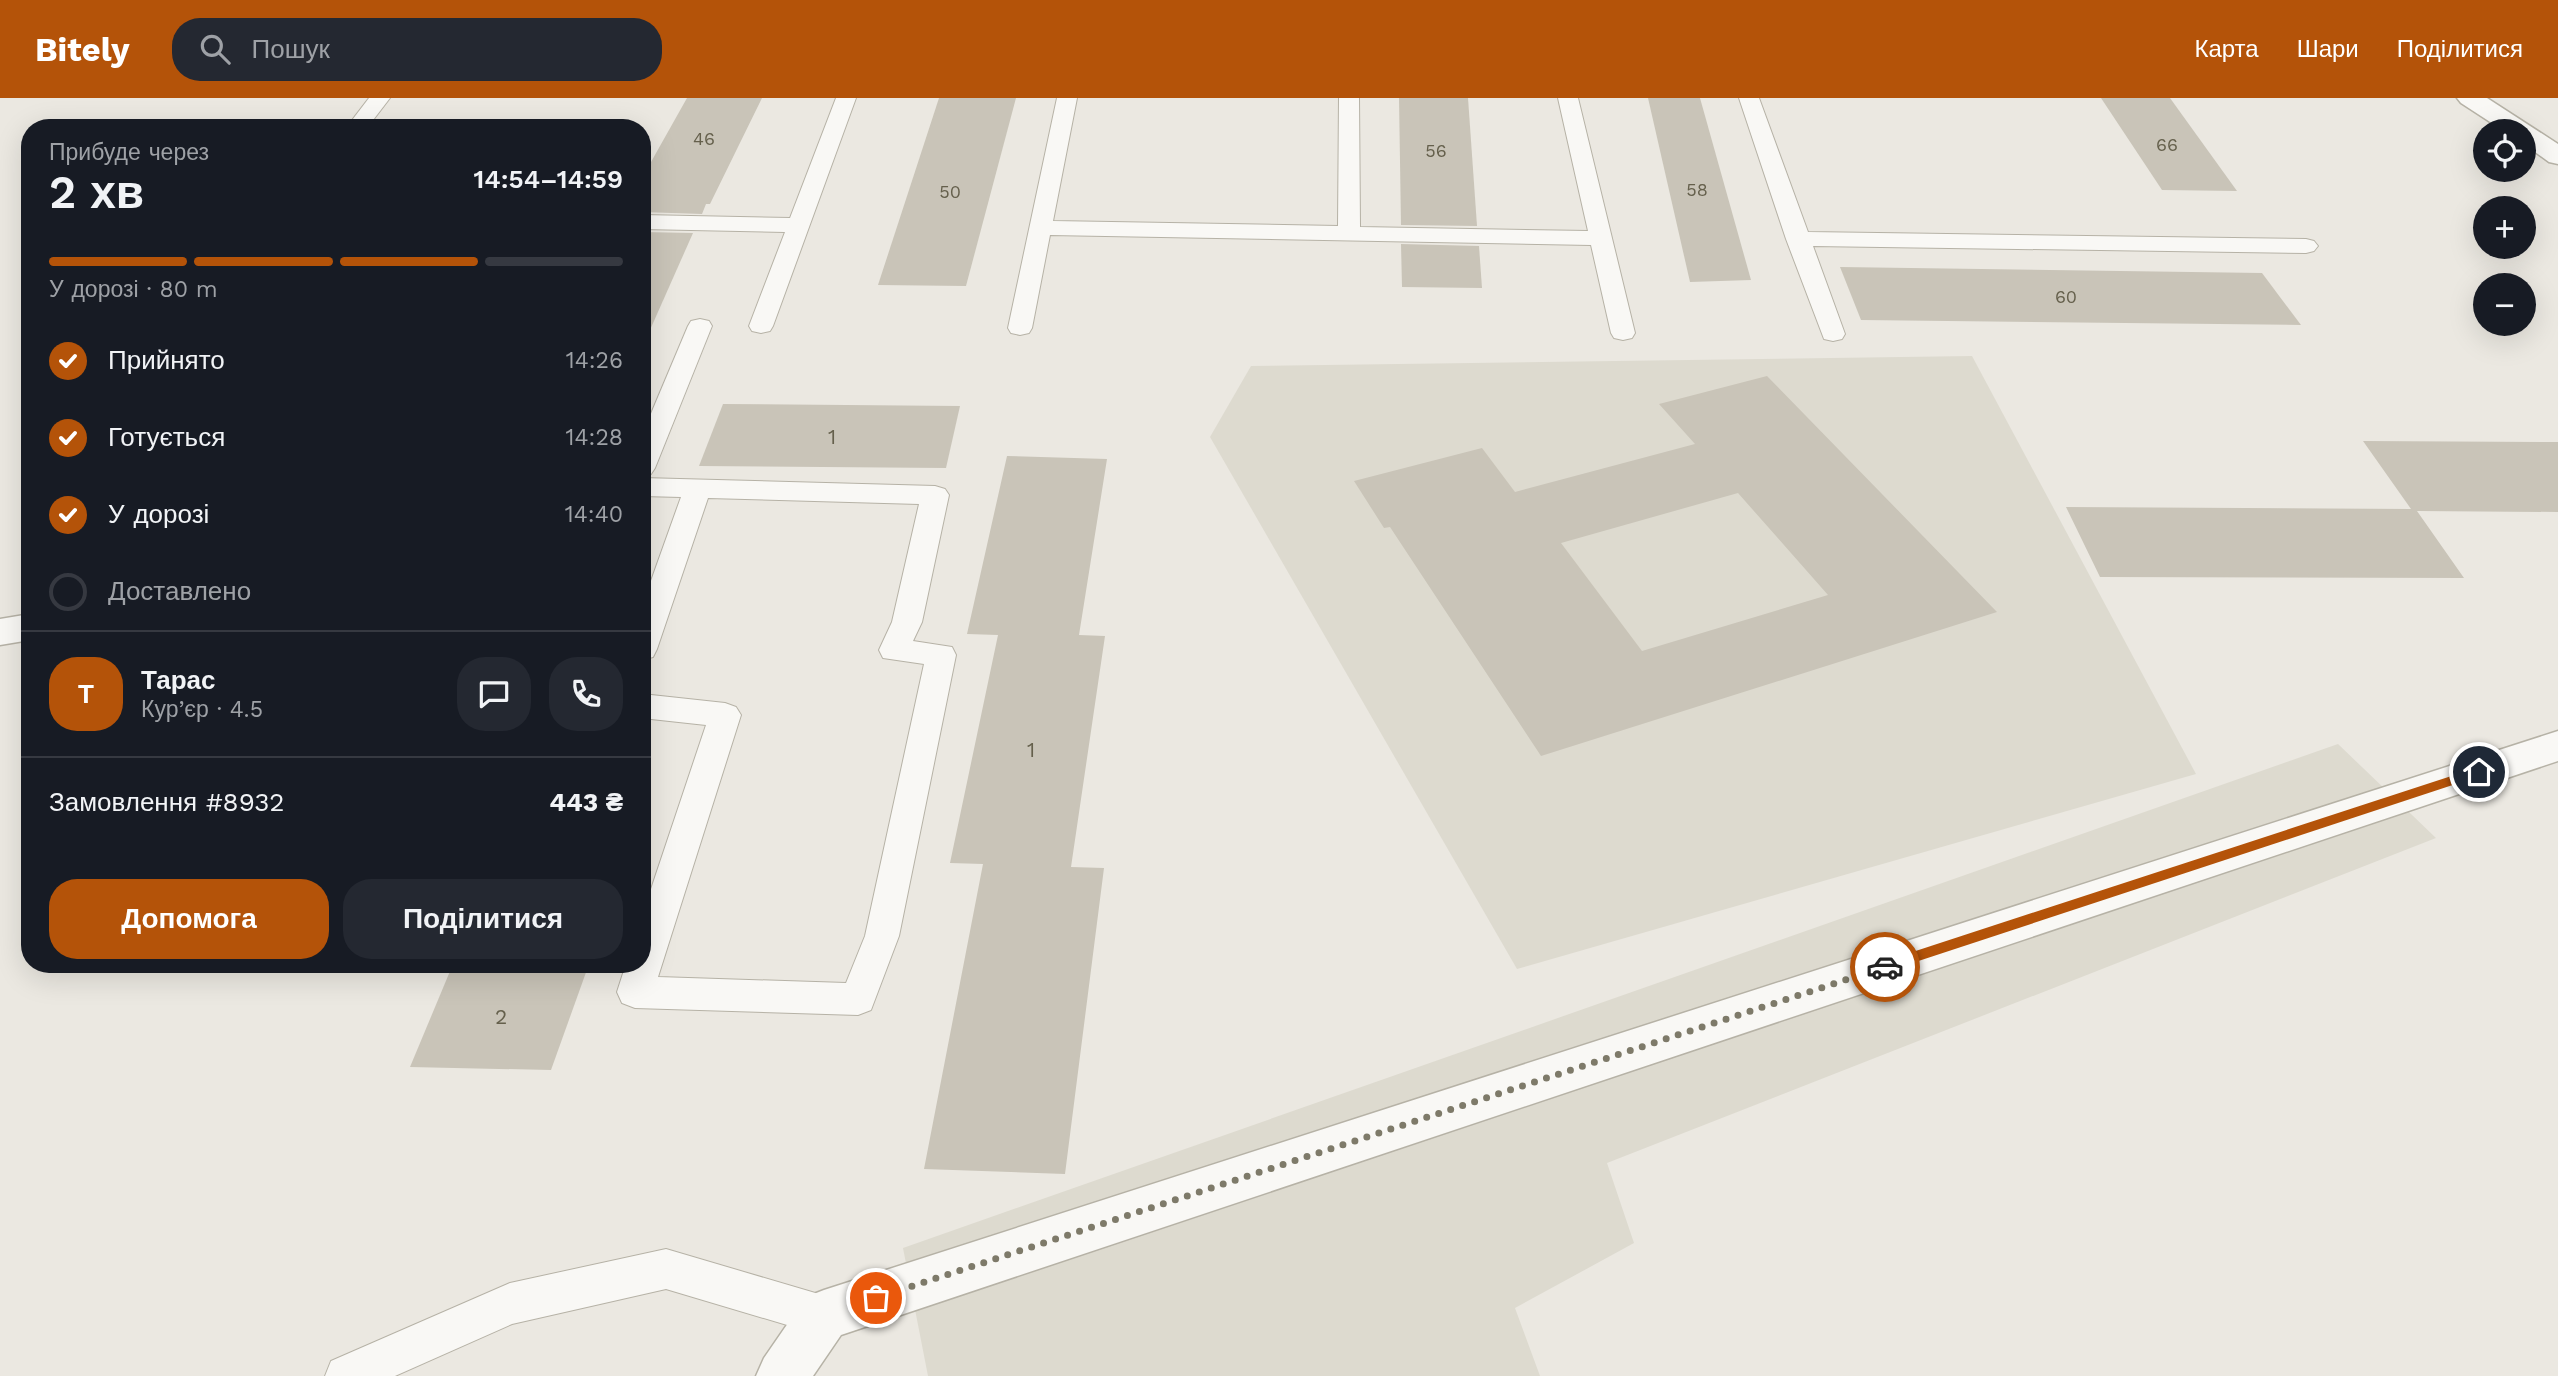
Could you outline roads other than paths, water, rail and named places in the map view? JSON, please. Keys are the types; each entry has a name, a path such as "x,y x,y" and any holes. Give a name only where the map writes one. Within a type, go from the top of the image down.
{"street":[{"path":"2470,98 2502,119"},
{"path":"2536,141 2558,156"},
{"path":"0,632 21,628"},
{"path":"782,1376 824,1315 2558,746"}],"lane":[{"path":"363,119 380,98"},
{"path":"761,326 846,98"},
{"path":"1020,328 1067,98"},
{"path":"1349,98 1349,233"},
{"path":"1568,98 1623,333"},
{"path":"1749,98 1833,334"},
{"path":"651,222 799,225"},
{"path":"1040,228 1601,238"},
{"path":"1797,239 2306,246"},
{"path":"651,446 700,326"},
{"path":"641,973 635,992 858,999 882,936 941,655 894,650 907,622 934,495 651,487"},
{"path":"651,623 698,488"},
{"path":"651,707 725,715 651,943"},
{"path":"346,1376 510,1304 666,1269 824,1315"}]}
